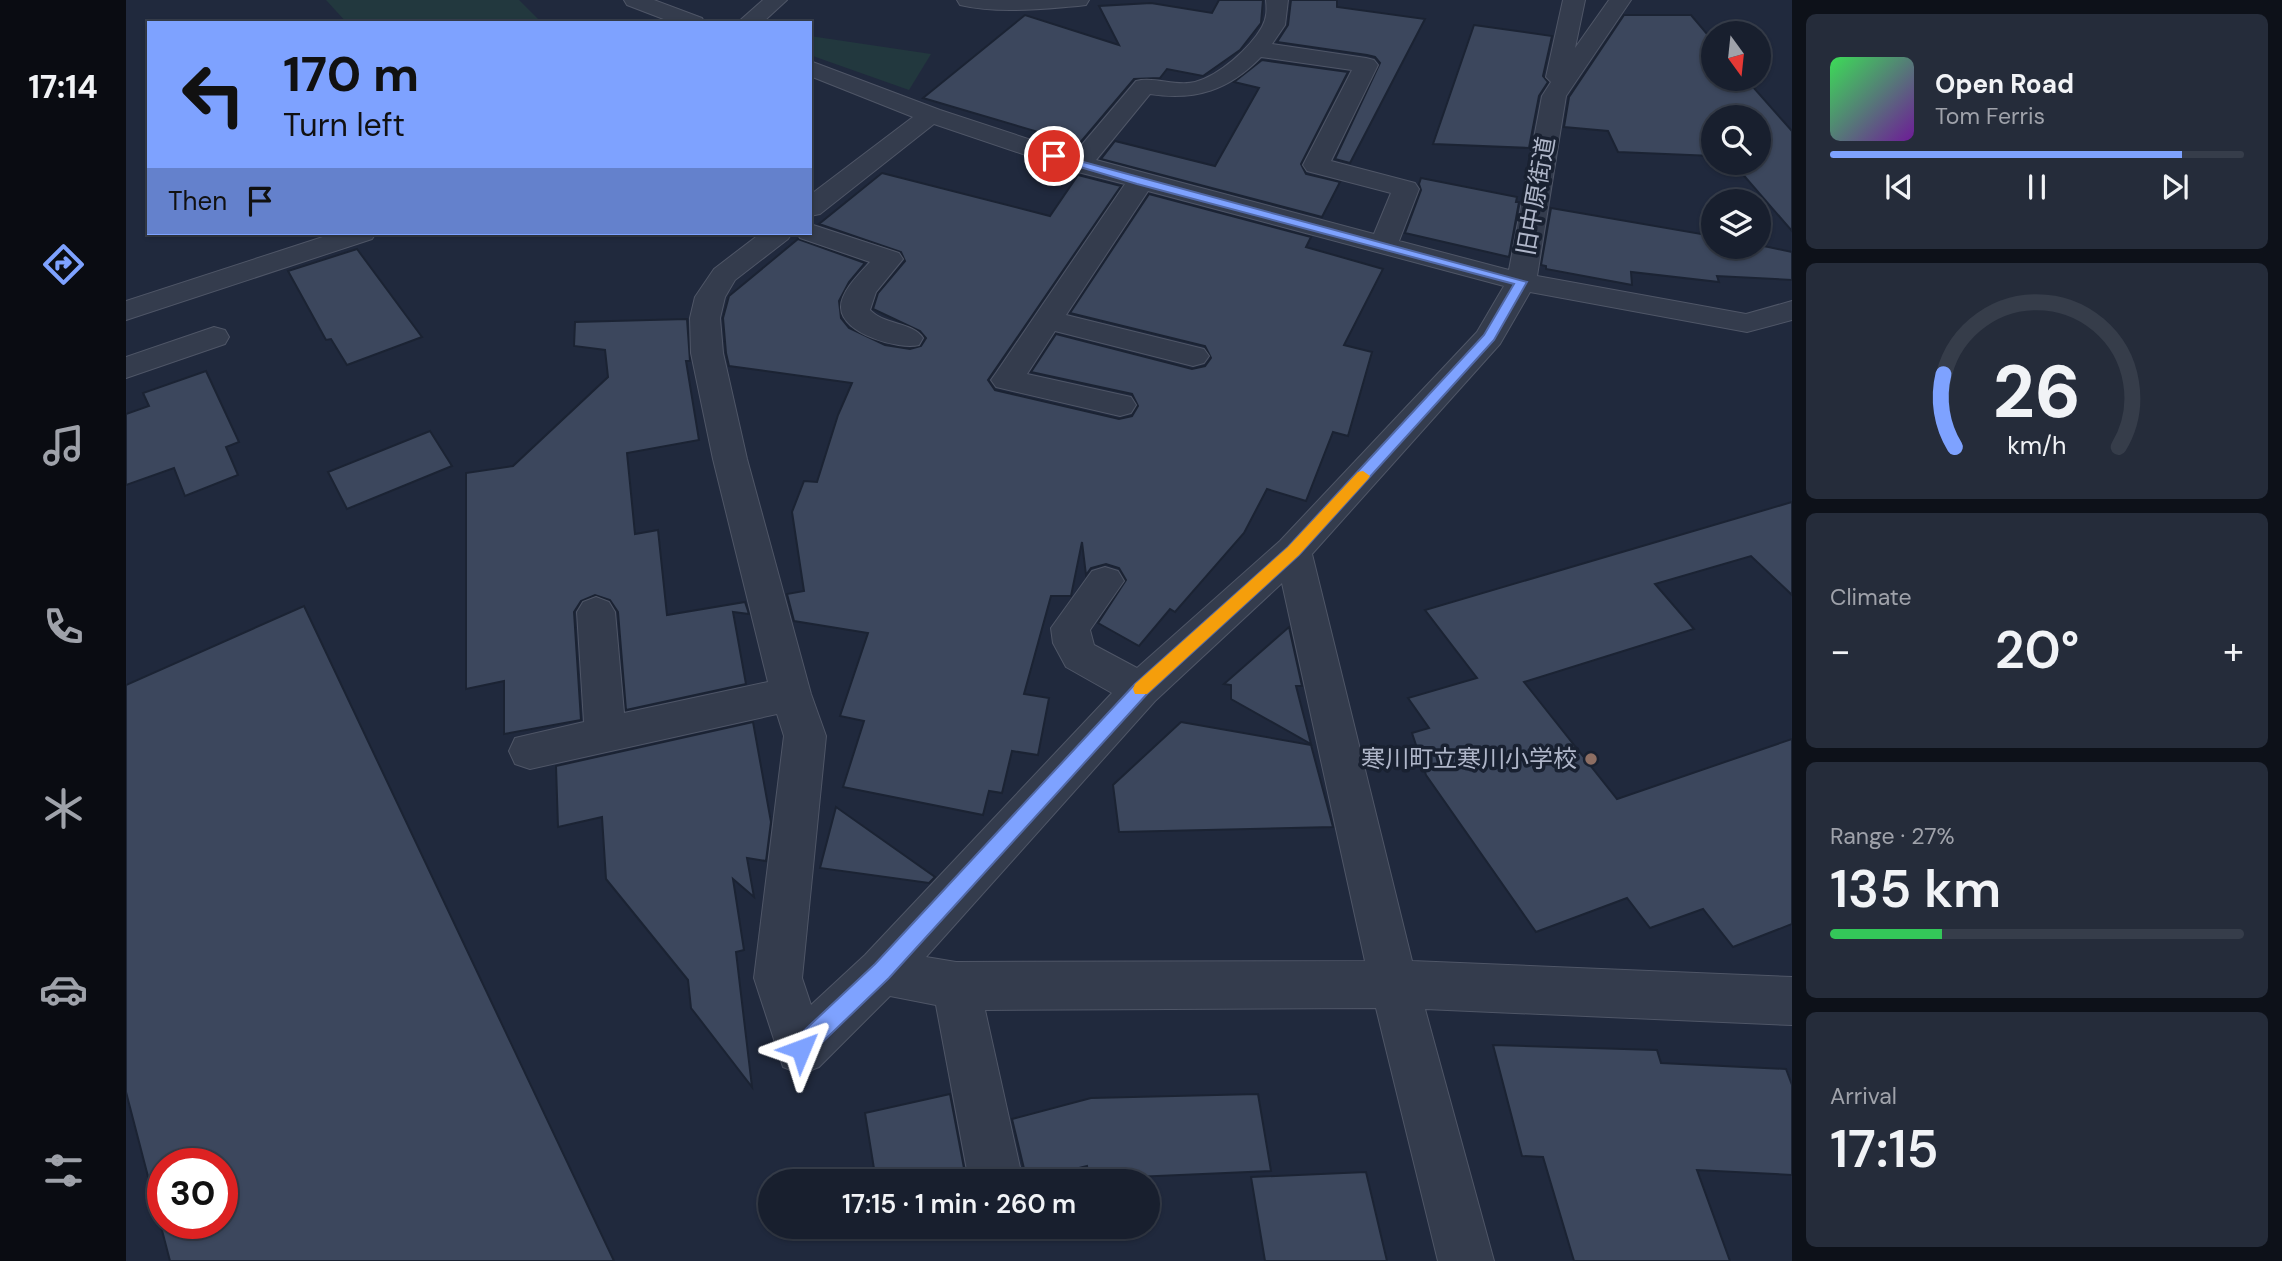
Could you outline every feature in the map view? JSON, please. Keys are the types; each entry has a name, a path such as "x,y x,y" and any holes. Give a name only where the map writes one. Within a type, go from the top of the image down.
{"street":[{"path":"635,0 689,21"},
{"path":"750,21 776,0"},
{"path":"968,0 1008,4 1078,0"},
{"path":"1079,164 1144,86 1175,90 1208,86 1226,76 1256,49 1277,18 1277,0"},
{"path":"1554,96 1574,0"},
{"name":"旧中原街道","path":"791,694 804,736 778,978 801,1049 882,971 1141,689 1293,551 1489,337 1521,282 1554,96 1620,0"},
{"path":"1569,23 1599,30"},
{"path":"1256,49 1366,65 1316,164 1406,189 1383,246"},
{"path":"812,69 931,115 1079,164 1521,282 1748,323 1792,310"},
{"path":"812,206 931,115"},
{"path":"1120,405 1007,380 1141,181"},
{"path":"812,233 888,259 859,294 854,309 855,317 863,324 908,338"},
{"path":"126,311 356,235"},
{"path":"530,751 791,694 730,459 707,353 705,318 710,297 724,275 775,235"},
{"path":"1048,320 1193,356"},
{"path":"126,369 214,337"},
{"path":"1293,551 1394,984 1466,1261"},
{"path":"1105,581 1070,628 1072,643 1080,656 1141,689"},
{"path":"596,612 605,735"},
{"path":"882,971 956,986 1394,984 1792,1001"},
{"path":"956,986 994,1169"}],"green space":[{"path":"326,0 519,0 540,21 345,21"},
{"path":"812,36 931,54 909,90 812,56"}],"building":[{"path":"1219,0 1263,0 1261,23 1240,50 1203,76 1167,69 1160,78 1134,79 1079,144 923,98 1025,15 1119,45 1099,6 1151,3 1212,13"},
{"path":"1291,0 1337,0 1337,7 1425,19 1350,163 1335,159 1380,63 1375,57 1367,55 1277,42 1288,25"},
{"path":"1624,15 1691,15 1701,27 1701,91 1757,91 1769,105 1701,105 1701,155 1618,152 1608,131 1564,127 1569,97"},
{"path":"1474,25 1552,36 1543,76 1548,82 1539,96 1529,148 1433,144"},
{"path":"1262,60 1348,72 1301,164 1306,174 1340,182 1322,217 1101,159 1115,141 1215,166 1259,88 1234,82"},
{"path":"1771,107 1792,131 1792,231 1771,207 1771,189 1756,189 1743,175 1771,175"},
{"path":"882,173 1050,216 1078,175 1121,186 988,380 995,390 1119,419 1132,416 1138,406 1132,394 1031,372 1056,334 1192,369 1205,366 1211,358 1205,346 1070,313 1149,194 1311,237 1306,247 1383,269 1344,345 1372,352 1348,436 1333,432 1306,501 1267,489 1244,533 1175,612 1170,609 1139,646 1098,623 1126,580 1119,568 1106,564 1091,568 1086,575 1082,542 1071,596 1051,596 1024,694 1049,698 1038,755 1012,751 1002,793 989,791 983,815 843,787 864,721 840,716 868,633 794,621 787,594 804,591 792,512 804,481 817,482 838,415 852,383 729,366 726,353 723,318 729,296 798,239 865,263 849,282 839,301 841,318 849,328 885,345 910,349 921,346 926,338 920,331 873,309 878,293 905,261 901,252 819,224"},
{"path":"1421,178 1517,197 1516,202 1519,202 1509,257 1405,233 1421,190"},
{"path":"1551,208 1701,234 1701,259 1771,259 1771,248 1792,252 1792,280 1717,276 1719,282 1631,272 1632,285 1546,269 1546,266 1541,265"},
{"path":"357,249 422,337 347,365 331,339 326,340 288,271"},
{"path":"687,319 690,361 686,361 699,440 627,453 635,534 658,530 667,615 745,602 749,614 733,612 746,684 626,710 618,612 610,600 595,595 581,601 574,612 581,720 504,734 504,681 466,689 466,473 513,466 608,377 605,350 574,346 575,322"},
{"path":"206,371 239,442 226,447 238,475 185,496 174,468 126,485 126,414 149,406 143,393"},
{"path":"430,431 452,466 347,509 328,472"},
{"path":"1792,502 1792,595 1751,556 1655,584 1694,629 1524,682 1617,799 1792,739 1792,924 1733,947 1703,909 1650,928 1627,898 1536,932 1426,775 1412,733 1429,728 1408,698 1477,678 1425,610"},
{"path":"304,606 614,1261 170,1261 164,1239 238,1239 238,1148 147,1148 147,1173 126,1092 126,685"},
{"path":"1289,627 1302,686 1296,686 1311,744 1231,699 1231,685 1224,684"},
{"path":"753,722 771,822 766,861 747,858 754,897 733,879 744,950 736,952 752,1087 691,1008 688,980 606,879 602,817 558,827 556,766"},
{"path":"1181,722 1311,745 1333,827 1119,832 1113,785"},
{"path":"836,807 935,877 929,883 820,868"},
{"path":"1493,1045 1657,1050 1661,1063 1786,1069 1792,1085 1792,1175 1697,1170 1730,1261 1574,1261 1543,1157 1522,1156"},
{"path":"950,1094 964,1168 874,1169 865,1113"},
{"path":"1258,1094 1271,1171 1160,1176 1160,1169 1087,1169 1087,1166 1075,1169 1024,1169 1012,1119 1091,1098"},
{"path":"1366,1172 1387,1261 1265,1261 1251,1177"}],"slow traffic":[{"path":"1141,689 1293,551 1363,476"}],"place":[{"name":"寒川町立寒川小学校","path":"1591,759"}],"route":[{"path":"801,1049 882,971 1141,689 1293,551 1489,337 1521,282 1054,156"}]}
